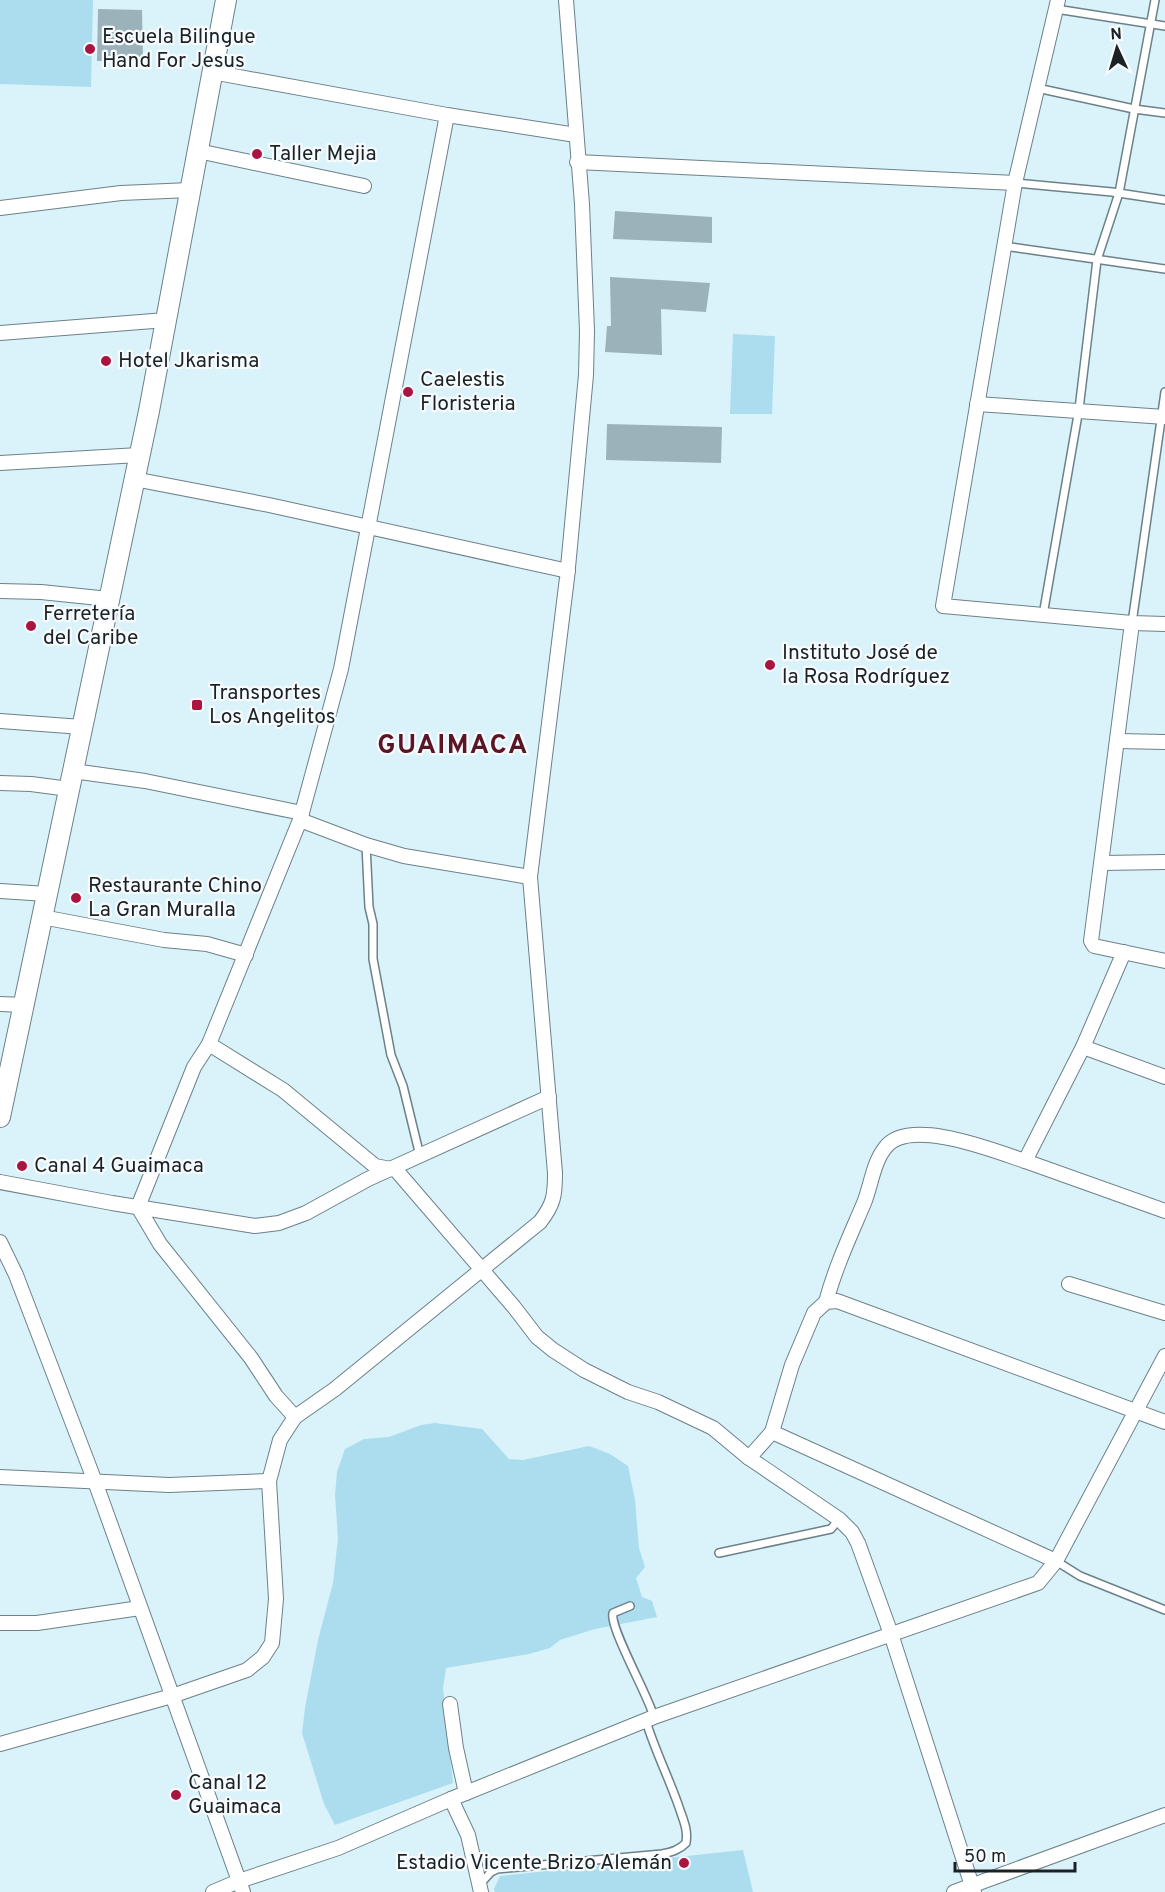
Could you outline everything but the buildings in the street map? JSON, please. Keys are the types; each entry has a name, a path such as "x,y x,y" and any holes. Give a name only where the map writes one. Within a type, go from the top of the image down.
{"main road":[{"path":"0,1116 134,480 226,0"}],"street":[{"path":"0,1744 172,1696 247,1670 264,1658 272,1643 276,1599 269,1481 280,1440 295,1417 335,1389 540,1222 552,1207 555,1173 530,877 568,571 588,331 582,204 566,0"},
{"path":"1057,4 1015,183 943,606 1165,624"},
{"path":"212,72 447,115 576,135"},
{"path":"138,1207 194,1067 209,1044 301,817 341,669 447,115"},
{"path":"198,151 364,186"},
{"path":"578,162 1015,183"},
{"path":"0,208 121,193 190,190"},
{"path":"0,333 166,320"},
{"path":"977,404 1079,409 1163,417"},
{"path":"0,463 139,455"},
{"path":"134,480 213,494 568,571"},
{"path":"0,591 41,592 109,599"},
{"path":"1132,623 1091,941 1094,946 1165,962"},
{"path":"0,721 82,727"},
{"path":"1118,741 1165,742"},
{"path":"0,783 31,784 71,780 145,781 301,817 366,845 404,856 530,877"},
{"path":"1102,862 1165,862"},
{"path":"0,891 47,894"},
{"path":"42,917 164,940 207,944 246,955"},
{"path":"1024,1161 1083,1047 1124,952"},
{"path":"0,1004 24,1005"},
{"path":"209,1044 284,1090 375,1166 396,1170 514,1306 537,1337 553,1350 584,1370 628,1392 658,1402 712,1428 749,1458 839,1519 852,1533 891,1634 973,1889"},
{"path":"1083,1047 1165,1077"},
{"path":"0,1182 255,1226 279,1223 306,1213 368,1179 549,1097"},
{"path":"749,1458 772,1432 792,1365 814,1313 826,1302 833,1276 864,1203 878,1159 891,1141 909,1136 965,1140 1165,1211"},
{"path":"138,1207 160,1244 244,1349 276,1396 295,1417"},
{"path":"0,1242 16,1275 94,1481 241,1886"},
{"path":"1069,1284 1165,1313"},
{"path":"826,1302 837,1301 1165,1422"},
{"path":"213,1892 241,1886 338,1848 451,1799 650,1719 1032,1586 1043,1578 1056,1562 1165,1356"},
{"path":"772,1432 1056,1562"},
{"path":"0,1477 169,1485 269,1481"},
{"path":"0,1623 37,1623 140,1608"},
{"path":"450,1704 456,1748 466,1793"},
{"path":"451,1799 468,1835 480,1888"},
{"path":"954,1892 973,1889 1165,1815"}],"lane":[{"path":"1043,615 1079,409 1098,260 1119,193 1155,0"},
{"path":"1057,4 1150,25 1165,26"},
{"path":"1037,88 1134,109 1165,113"},
{"path":"1015,183 1165,200"},
{"path":"1004,246 1165,269"},
{"path":"1132,623 1165,392"},
{"path":"366,845 369,907 373,924 373,959 391,1055 403,1086 420,1156"},
{"path":"719,1553 831,1529 839,1519"},
{"path":"1056,1562 1080,1576 1165,1610"},
{"path":"480,1888 486,1877 497,1869 662,1854 675,1852 686,1842 687,1828 669,1776 652,1742 645,1690 617,1635 612,1618 613,1613 630,1606"}],"shaded area":[{"path":"0,0 93,0 91,87 0,84"},
{"path":"733,334 775,336 772,414 730,414"},
{"path":"435,1423 482,1429 509,1459 523,1460 589,1446 610,1454 628,1466 635,1500 639,1548 645,1567 636,1578 642,1597 652,1601 657,1617 595,1629 560,1640 550,1648 529,1654 446,1668 443,1688 453,1783 335,1825 324,1804 302,1733 318,1640 333,1583 338,1538 335,1495 337,1472 345,1449 364,1439 389,1437 421,1425"},
{"name":"Estadio Vicente Brizo Alemán","path":"743,1850 753,1892 495,1892 494,1889 500,1876"}],"place":[{"name":"Escuela Bilingue Hand For Jesus","path":"90,49"},
{"name":"Taller Mejia","path":"257,154"},
{"name":"Hotel Jkarisma","path":"106,361"},
{"name":"Caelestis Floristeria","path":"408,392"},
{"name":"Ferretería del Caribe","path":"31,626"},
{"name":"Instituto José de la Rosa Rodríguez","path":"770,665"},
{"name":"Transportes Los Angelitos","path":"197,705"},
{"name":"Restaurante Chino La Gran Muralla","path":"76,898"},
{"name":"Canal 4 Guaimaca","path":"22,1166"},
{"name":"Canal 12 Guaimaca","path":"176,1795"},
{"name":"Estadio Vicente Brizo Alemán","path":"684,1863"}],"district":[{"name":"GUAIMACA","path":"453,746"}]}
